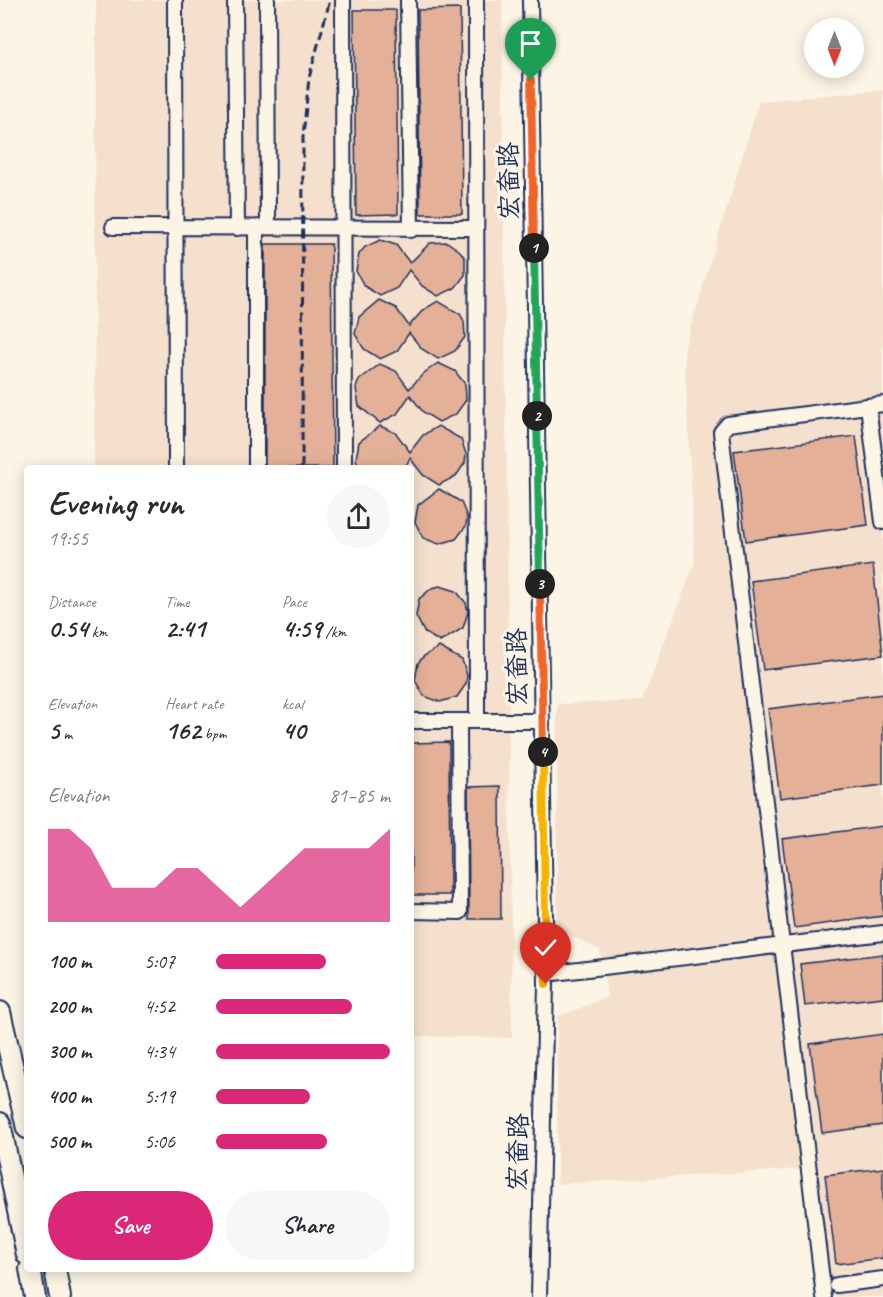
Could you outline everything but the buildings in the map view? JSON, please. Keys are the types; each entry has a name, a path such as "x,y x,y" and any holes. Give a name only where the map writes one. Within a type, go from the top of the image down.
{"highway":[{"path":"0,1012 24,1115"},
{"path":"0,1123 24,1240"},
{"path":"31,1272 35,1297"},
{"path":"56,1272 60,1297"}],"street":[{"path":"175,0 176,465"},
{"path":"235,0 237,228"},
{"path":"256,465 267,0"},
{"path":"343,0 344,465"},
{"path":"408,0 411,230"},
{"path":"476,0 477,721"},
{"name":"宏奤路","path":"530,0 546,974 539,1297"},
{"path":"113,227 411,230 475,228"},
{"path":"824,1297 722,432 728,424 883,404"},
{"path":"868,406 883,522"},
{"path":"414,721 542,721"},
{"path":"414,911 460,912 459,721"},
{"path":"546,974 883,933"},
{"path":"837,1285 883,1279"}],"shaded area":[{"path":"96,0 502,0 512,1038 414,1036 414,465 94,465"},
{"path":"883,90 883,1297 816,1297 802,1169 557,1184 557,1017 607,997 600,950 557,929 557,704 642,701 695,562 684,349 759,101"}],"railway":[{"path":"302,465 303,136 309,78 330,0"}],"route":[{"path":"531,80 546,984"}]}
